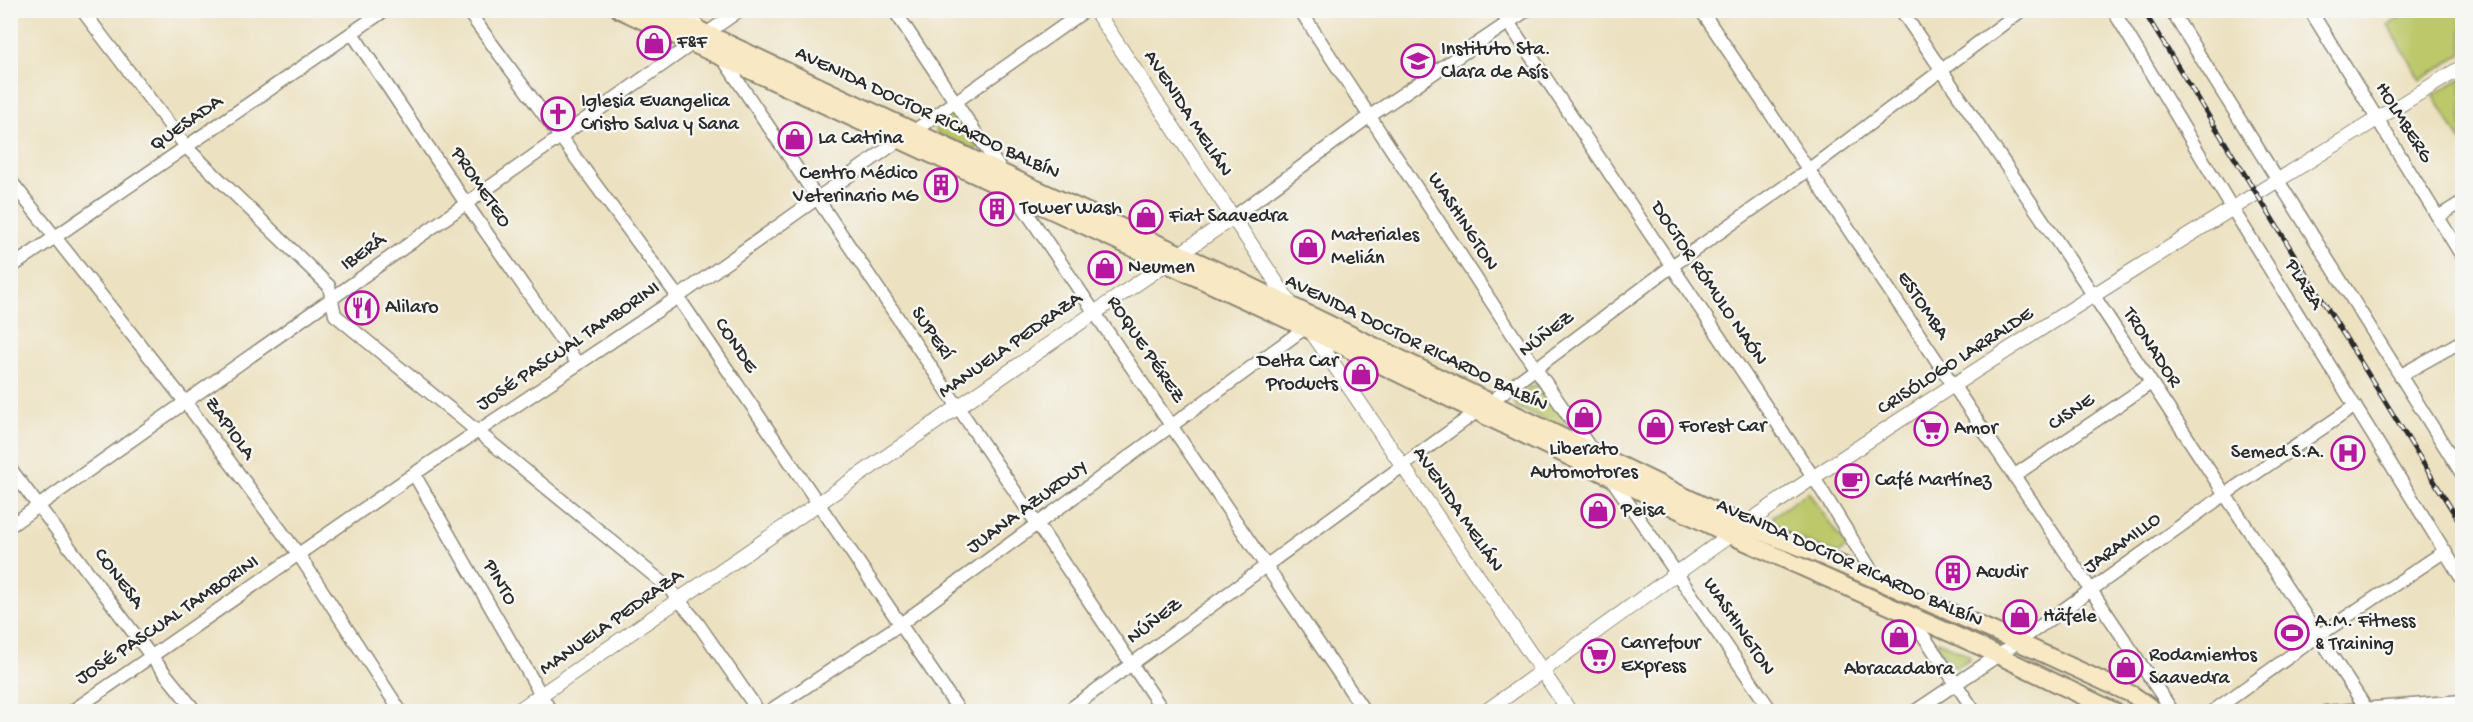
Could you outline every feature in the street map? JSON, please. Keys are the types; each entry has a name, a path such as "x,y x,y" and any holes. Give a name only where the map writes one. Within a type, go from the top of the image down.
{"main road":[{"name":"AVENIDA DOCTOR RICARDO BALBÍN","path":"620,10 700,39 914,131 1292,306 1610,476 1737,530 1808,550 2133,695 2157,711"},
{"name":"AVENIDA DOCTOR RICARDO BALBÍN","path":"657,10 721,56 898,141 1308,330 1482,407 1594,452 1737,530 1910,615 2116,711"}],"street":[{"path":"82,10 186,148 329,286 335,315 668,587 697,622 759,711"},
{"name":"QUESADA","path":"10,268 384,10"},
{"name":"CONDE","path":"467,10 558,137 678,297 899,625 960,711"},
{"path":"683,10 700,39"},
{"name":"IBERÁ","path":"10,526 186,404 467,205 558,137 740,10"},
{"name":"ROQUE PÉREZ","path":"894,10 1015,195 1365,711"},
{"name":"JOSÉ PASCUAL TAMBORINI","path":"71,711 414,474 678,297 1086,10"},
{"name":"AVENIDA MELIÁN","path":"1095,10 1232,218 1570,711"},
{"name":"WASHINGTON","path":"1300,10 1535,369 1594,452"},
{"name":"DOCTOR RÓMULO NAÓN","path":"1500,10 1814,478 1879,582"},
{"name":"MANUELA PEDRAZA","path":"516,711 1181,254 1370,116 1527,10"},
{"name":"ESTOMBA","path":"1701,10 1953,387 2015,475 2090,592 2173,711"},
{"name":"TRONADOR","path":"1901,10 2094,296 2366,708"},
{"name":"NÚÑEZ","path":"1066,711 1535,369 1672,266 1808,170 2022,10"},
{"name":"PLAZA","path":"2113,10 2232,207 2463,579"},
{"name":"PLAZA","path":"2171,10 2463,474"},
{"name":"HOLMBERG","path":"2310,10 2463,256"},
{"name":"PROMETEO","path":"352,33 467,205 578,364"},
{"name":"SUPERÍ","path":"721,56 816,200 1164,711"},
{"name":"CRISÓLOGO LARRALDE","path":"1485,711 1677,572 1814,478 2232,207 2463,67"},
{"name":"ZAPIOLA","path":"10,180 186,404 299,555 401,711"},
{"path":"2438,217 2463,202"},
{"name":"JUANA AZURDUY","path":"768,711 899,625 1308,330"},
{"path":"2401,375 2463,341"},
{"name":"CISNE","path":"2015,475 2151,383"},
{"name":"JARAMILLO","path":"1914,711 1999,656 2224,495 2355,405"},
{"name":"CONESA","path":"10,468 151,656 196,711"},
{"name":"PINTO","path":"414,474 551,711"},
{"name":"WASHINGTON","path":"1610,476 1772,711"},
{"path":"2212,711 2318,636 2445,551"},
{"path":"1910,615 1975,711"},
{"path":"2325,711 2463,701"}],"green space":[{"path":"2395,11 2462,11 2462,54 2421,80 2388,25 2399,18"},
{"path":"2462,78 2462,143 2433,95"},
{"path":"952,113 958,114 979,146 978,148 974,150 937,133 935,128 937,122"},
{"path":"1538,384 1565,420 1565,425 1561,427 1516,407 1514,400 1518,393"},
{"path":"1808,492 1847,547 1838,554 1774,528 1773,516"},
{"path":"1938,641 1969,655 1970,659 1956,667 1952,665 1937,645"}],"railway":[{"path":"2143,10 2462,526"}],"place":[{"name":"F&F","path":"654,43"},
{"name":"Instituto Sta. Clara de Asís","path":"1418,61"},
{"name":"Iglesia Evangelica Cristo Salva y Sana","path":"558,114"},
{"name":"La Catrina","path":"795,139"},
{"name":"Centro Médico Veterinario MG","path":"941,185"},
{"name":"Tower Wash","path":"997,209"},
{"name":"Fiat Saavedra","path":"1146,217"},
{"name":"Materiales Melián","path":"1308,247"},
{"name":"Neumen","path":"1105,268"},
{"name":"Alilaro","path":"362,308"},
{"name":"Delta Car Products","path":"1361,374"},
{"name":"Liberato Automotores","path":"1584,417"},
{"name":"Forest Car","path":"1656,427"},
{"name":"Amor","path":"1931,429"},
{"name":"Semed S.A.","path":"2348,453"},
{"name":"Café Martínez","path":"1852,481"},
{"name":"Peisa","path":"1598,511"},
{"name":"Acudir","path":"1953,573"},
{"name":"Häfele","path":"2020,617"},
{"name":"A.M. Fitness & Training","path":"2292,633"},
{"name":"Abracadabra","path":"1899,637"},
{"name":"Carrefour Express","path":"1598,656"},
{"name":"Rodamientos Saavedra","path":"2126,667"}]}
